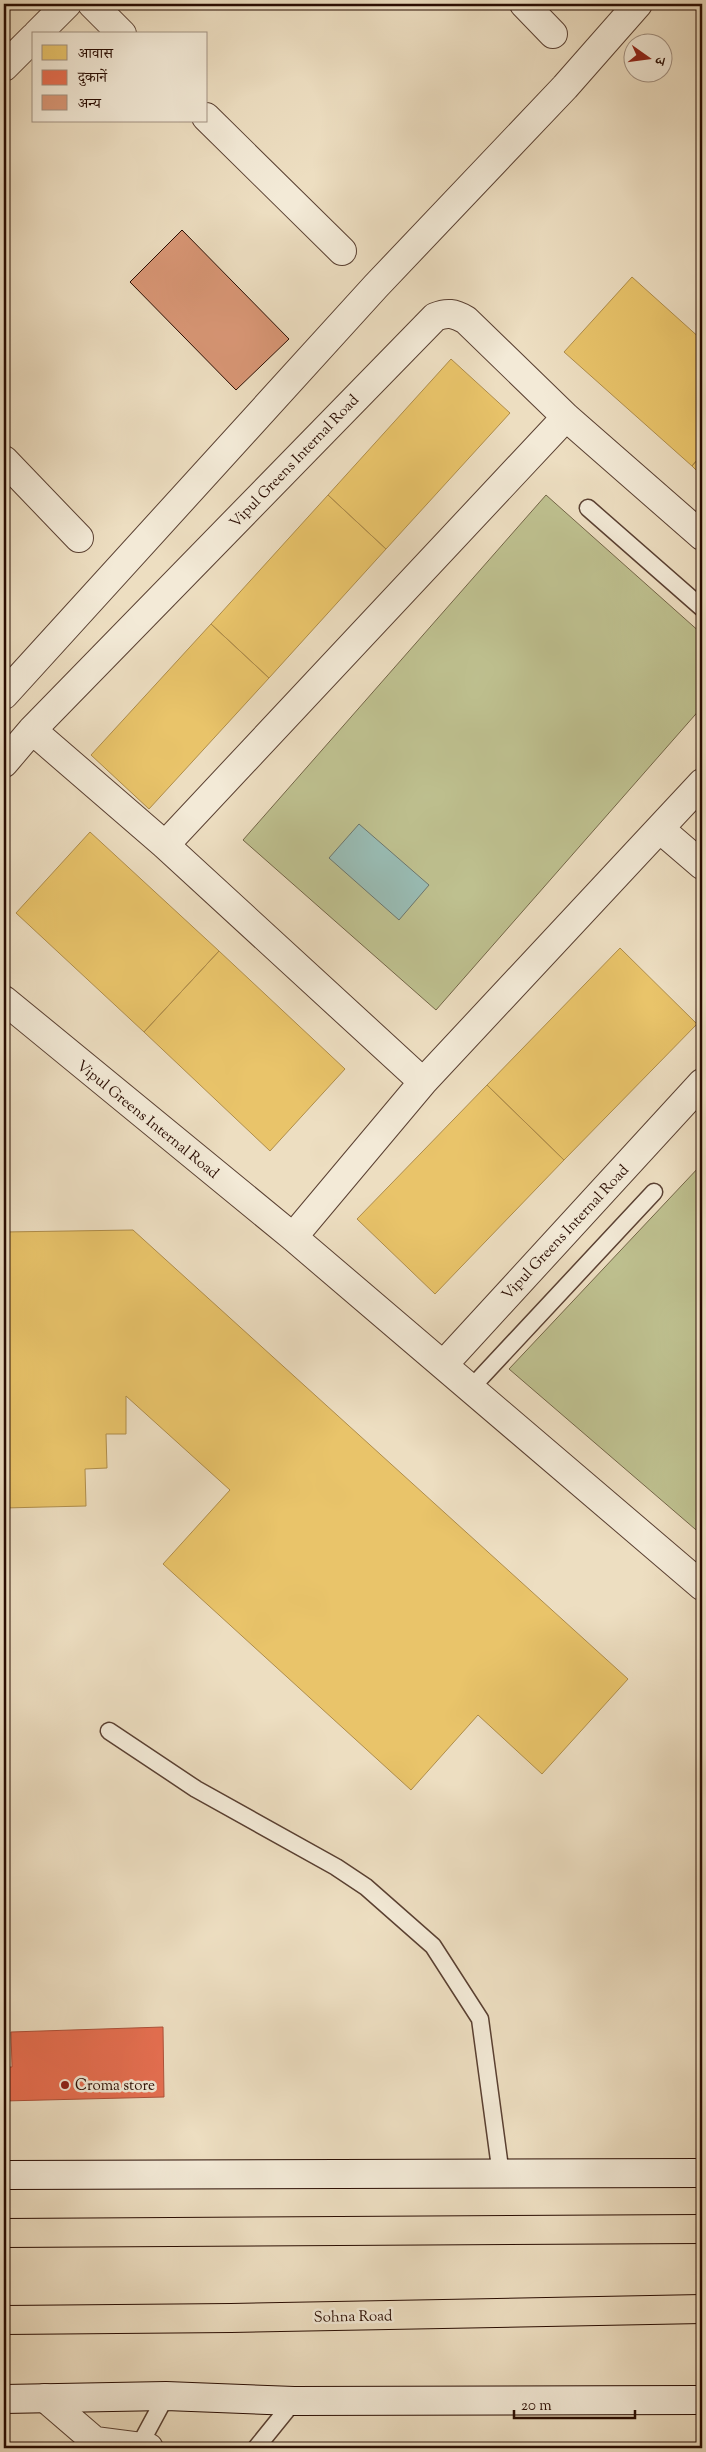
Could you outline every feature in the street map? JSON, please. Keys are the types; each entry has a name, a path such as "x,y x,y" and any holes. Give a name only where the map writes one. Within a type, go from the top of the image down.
{"highway":[{"path":"4,2233 702,2229"},
{"name":"Sohna Road","path":"4,2320 241,2318 702,2309"}],"street":[{"path":"39,32 67,4"},
{"path":"92,4 120,32"},
{"path":"524,4 553,34"},
{"path":"4,695 376,286 565,87 638,4"},
{"path":"4,67 32,39"},
{"path":"208,119 342,251"},
{"name":"Vipul Greens Internal Road","path":"4,763 32,730 435,317 446,312 466,320 566,418 702,536"},
{"path":"165,845 566,418"},
{"path":"4,460 78,538"},
{"path":"32,730 165,845 423,1082"},
{"path":"293,1237 423,1082 702,783"},
{"path":"660,829 702,865"},
{"name":"Vipul Greens Internal Road","path":"4,1000 293,1237 472,1387 702,1586"},
{"name":"Vipul Greens Internal Road","path":"444,1364 697,1100"},
{"path":"4,2175 702,2173"},
{"path":"4,2399 166,2396 294,2401 702,2400"},
{"path":"45,2398 94,2441 142,2448"}],"lane":[{"path":"588,508 702,608"},
{"path":"472,1387 654,1192"},
{"path":"109,1731 196,1789 336,1867 366,1887 433,1946 480,2019 502,2175"},
{"path":"142,2448 166,2396"},
{"path":"256,2448 294,2401"}],"green space":[{"path":"546,495 702,634 702,707 436,1010 243,840"},
{"path":"700,1166 702,1169 702,1535 509,1369"}],"water":[{"path":"359,824 429,885 399,920 329,858"}],"building: आवास":[{"path":"632,277 702,340 702,454 692,466 564,352"},
{"path":"451,359 510,413 386,549 328,495"},
{"path":"702,454 702,476 692,466"},
{"path":"328,495 386,549 269,678 211,624"},
{"path":"211,624 269,678 149,809 91,755"},
{"path":"90,832 219,951 144,1032 16,913"},
{"path":"620,948 697,1024 564,1160 487,1085"},
{"path":"219,951 345,1069 270,1151 144,1032"},
{"path":"487,1085 564,1160 435,1294 357,1219"},
{"path":"133,1230 628,1679 542,1774 478,1715 411,1790 163,1564 230,1490 126,1396 126,1434 106,1434 107,1468 85,1469 86,1506 4,1508 4,1232"}],"building: दुकानें":[{"path":"163,2027 164,2097 4,2101 4,2067 12,2067 11,2032"}],"building: अन्य":[{"path":"182,230 289,339 236,390 130,282"}],"place":[{"name":"Croma store","path":"65,2085"}]}
